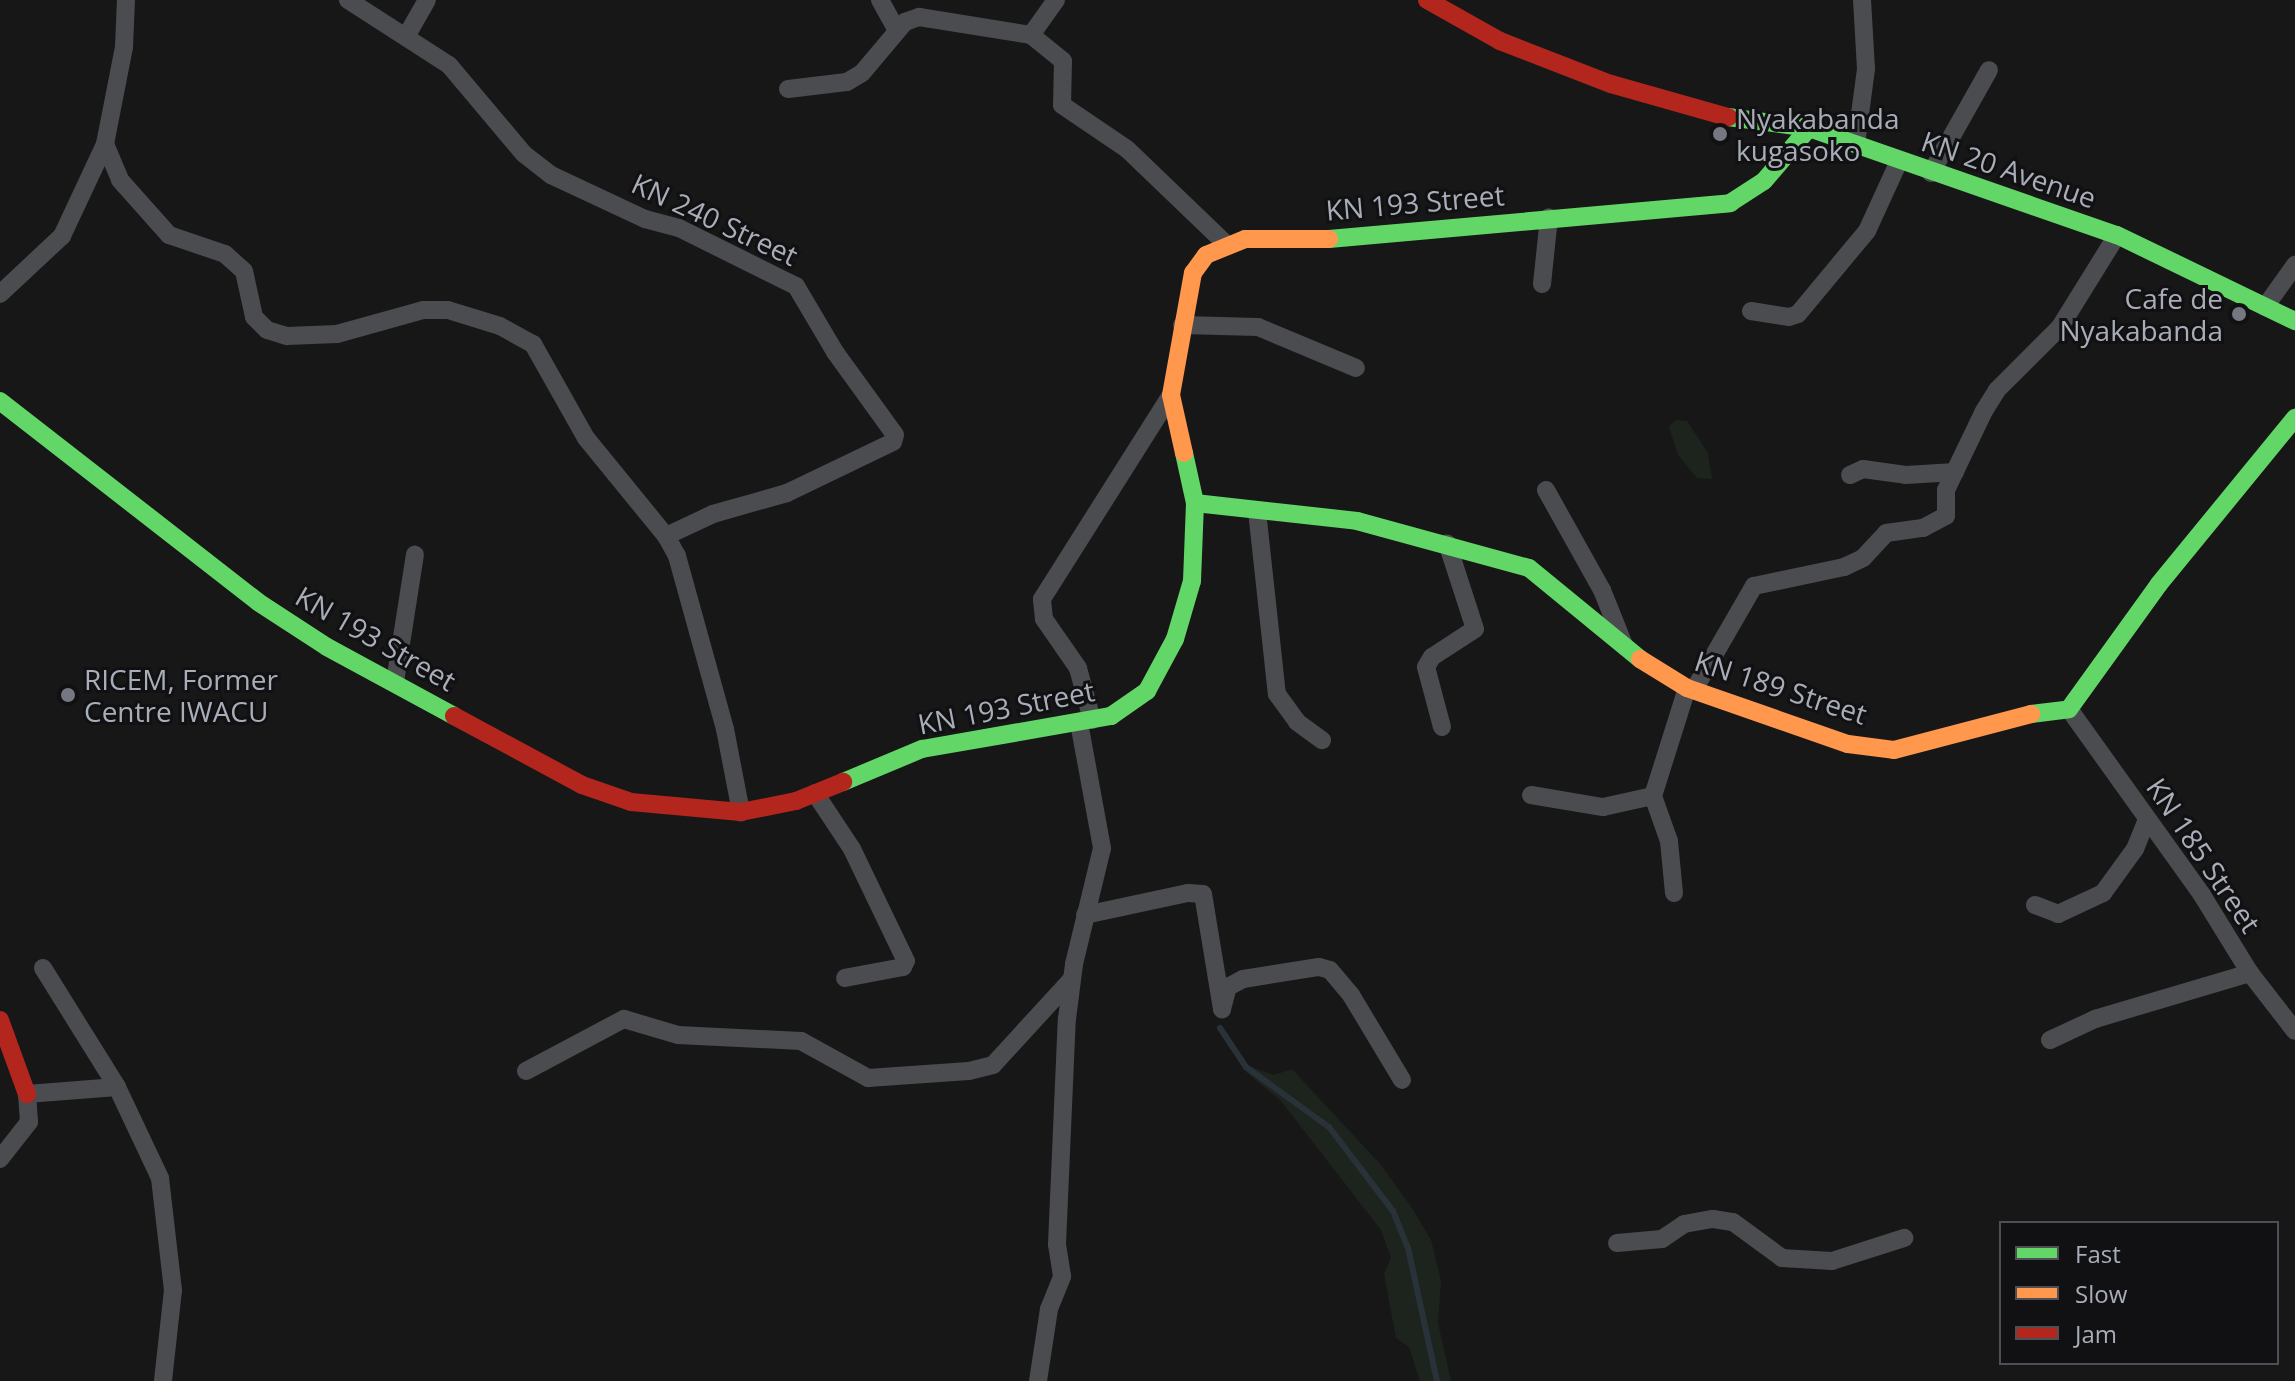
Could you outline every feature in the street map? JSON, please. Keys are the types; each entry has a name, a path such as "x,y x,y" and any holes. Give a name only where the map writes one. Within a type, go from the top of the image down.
{"street":[{"path":"0,294 62,236 105,144 124,47 126,0"},
{"name":"KN 240 Street","path":"348,0 407,35 449,65 524,154 551,175 645,219 679,228 796,286 835,352 895,435 893,442 787,493 713,514 666,536"},
{"path":"407,35 427,0"},
{"path":"880,0 897,31"},
{"path":"1031,35 1056,0"},
{"name":"KN 20 Avenue","path":"1427,0 1500,41 1611,84 1719,116 1809,128 1931,173 2117,235 2295,321"},
{"path":"1856,144 1866,69 1862,0"},
{"path":"788,89 847,82 862,73 897,31 919,17 1031,35 1063,61 1062,105 1127,149 1225,243"},
{"path":"1931,173 1989,70"},
{"name":"KN 193 Street","path":"0,401 258,602 327,647 582,785 631,802 741,812 815,793 922,749 1111,716 1147,691 1175,639 1192,581 1195,503 1171,395 1193,273 1206,255 1225,243 1340,239 1549,217 1609,218 1730,203 1764,181 1809,128"},
{"path":"105,144 120,180 160,227 198,248 225,254 244,271 254,317 267,330 287,336 337,334 423,310 448,310 500,326 533,344 586,438 666,536 677,556 725,729 741,812"},
{"path":"1751,311 1789,317 1798,314 1867,231 1899,161"},
{"path":"1542,284 1549,217"},
{"path":"1674,893 1669,841 1653,796 1691,688 1754,586 1844,567 1863,558 1886,533 1923,528 1946,516 1946,490 1997,390 2060,327 2117,235"},
{"path":"2265,307 2295,265"},
{"path":"1182,325 1258,327 1356,368"},
{"path":"1038,1381 1049,1309 1062,1276 1057,1244 1072,979 1102,848 1078,668 1064,641 1044,619 1042,599 1171,395"},
{"path":"2069,709 2159,584 2295,418"},
{"path":"1850,475 1863,469 1906,475 1955,472"},
{"path":"1546,490 1602,590 1627,651"},
{"name":"KN 189 Street","path":"1195,503 1357,521 1447,543 1529,568 1627,651 1691,688 1848,744 1894,750 2005,717 2069,709"},
{"path":"1257,511 1277,694 1297,722 1322,740"},
{"path":"1442,727 1426,667 1432,657 1475,629 1447,543"},
{"path":"395,682 415,555"},
{"name":"KN 185 Street","path":"2069,709 2250,973 2295,1031"},
{"path":"815,793 852,849 906,961 903,967 845,978"},
{"path":"1531,795 1603,807 1653,796"},
{"path":"2035,905 2058,914 2103,893 2135,849 2147,820"},
{"path":"1085,915 1188,893 1203,894 1222,1009 1228,987 1243,979 1319,967 1330,970 1351,995 1402,1080"},
{"path":"43,968 117,1087 160,1178 173,1290 163,1381"},
{"path":"2050,1040 2095,1019 2250,973"},
{"path":"526,1071 624,1019 678,1035 801,1041 868,1078 969,1071 993,1065 1072,979"},
{"path":"0,1020 27,1094 29,1122 0,1159"},
{"path":"0,1087 27,1094 117,1087"},
{"path":"1617,1243 1662,1239 1684,1224 1713,1219 1733,1222 1782,1258 1832,1261 1904,1238"}],"shaded area":[{"path":"1676,420 1687,421 1708,453 1712,479 1697,478 1678,455 1669,427"},
{"path":"1251,1067 1274,1075 1292,1069 1381,1165 1412,1208 1431,1240 1441,1281 1438,1323 1451,1381 1420,1381 1409,1347 1396,1338 1384,1274 1391,1258 1381,1230 1281,1101 1246,1072"}],"waterway":[{"path":"1220,1028 1246,1067 1329,1127 1393,1211 1408,1248 1437,1381"}],"traffic: fast":[{"path":"1728,117 1809,128 2117,235 2295,321"},
{"path":"1329,239 1730,203 1764,181 1809,128"},
{"path":"0,401 258,602 327,647 454,716"},
{"path":"2031,714 2069,709 2159,584 2295,418"},
{"path":"843,782 922,749 1111,716 1147,691 1175,639 1192,581 1195,503 1184,453"},
{"path":"1195,503 1357,521 1529,568 1640,659"}],"traffic: slow":[{"path":"1184,453 1171,395 1193,273 1206,255 1245,239 1329,239"},
{"path":"1640,659 1687,688 1848,744 1894,750 2031,714"}],"traffic: jam":[{"path":"1427,0 1500,41 1611,84 1728,117"},
{"path":"454,716 582,785 631,802 741,812 796,801 843,782"},
{"path":"0,1020 27,1094"}],"place":[{"name":"Nyakabanda kugasoko","path":"1720,134"},
{"name":"Cafe de Nyakabanda","path":"2239,314"},
{"name":"RICEM, Former Centre IWACU","path":"68,695"}]}
